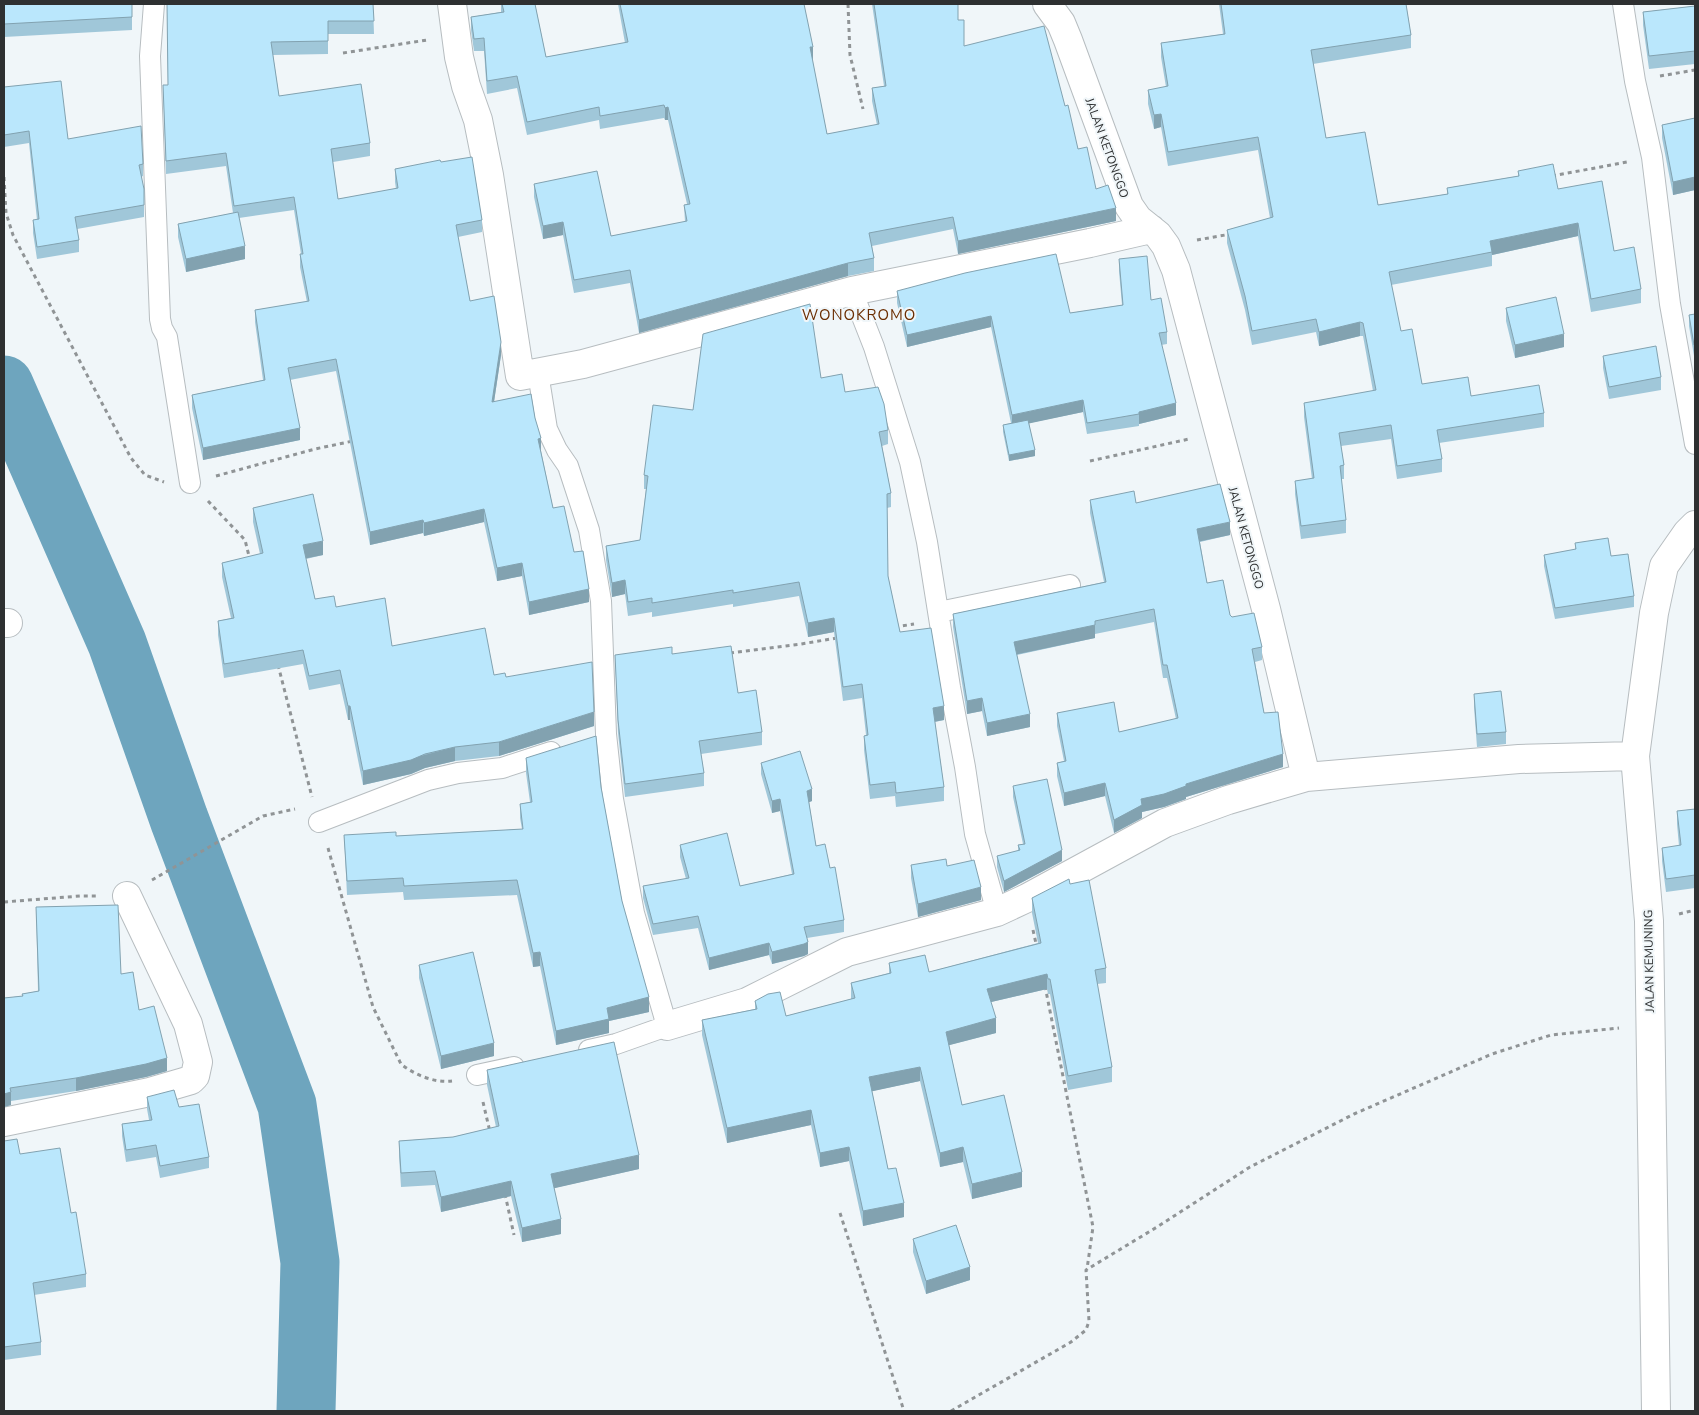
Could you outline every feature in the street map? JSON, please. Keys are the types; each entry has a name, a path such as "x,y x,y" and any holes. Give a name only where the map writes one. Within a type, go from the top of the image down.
{"street":[{"path":"452,4 455,35 466,86 478,120 489,175 520,376 583,364 852,291 1090,243 1158,237"},
{"name":"JALAN KETONGGO","path":"1048,4 1061,23 1068,40 1128,206 1138,219 1158,237 1176,270 1266,609 1306,777"},
{"name":"JALAN KEMUNING","path":"1656,1411 1649,921 1635,756 1654,613 1664,566 1687,533 1695,526"},
{"path":"667,1026 748,1002 847,952 997,912 1027,898 1165,823 1228,800 1306,777 1519,759 1635,756"},
{"path":"4,1122 150,1092 191,1080 195,1076 198,1062 188,1024 127,896"}],"lane":[{"path":"154,4 150,56 159,307 162,328 167,337 190,483"},
{"path":"1623,4 1635,80 1652,157 1670,304 1695,444"},
{"path":"852,291 874,346 910,462 927,542 976,834 997,912"},
{"path":"538,372 547,429 557,450 568,466 589,530 601,602 606,734 613,799 634,913 667,1026 616,1044 570,1054"},
{"path":"939,615 1070,586"},
{"path":"587,740 606,734"},
{"path":"319,822 428,780 458,773 502,768 568,746"},
{"path":"477,1075 533,1063"}],"path":[{"path":"848,4 850,55 864,109"},
{"path":"343,54 455,35"},
{"path":"1635,80 1695,70"},
{"path":"1545,177 1652,157"},
{"path":"4,177 6,213 12,235 131,458 145,476 166,483"},
{"path":"1158,237 1234,233"},
{"path":"1090,461 1219,432"},
{"path":"190,483 315,449 362,439"},
{"path":"894,627 939,615"},
{"path":"722,654 838,638"},
{"path":"153,879 263,816 297,809"},
{"path":"4,902 80,896 127,896"},
{"path":"1027,898 1038,955"},
{"path":"951,1411 1072,1342 1086,1330 1089,1322 1086,1270 1094,1227 1044,983"},
{"path":"1086,1270 1250,1167 1354,1114 1457,1069 1492,1054 1552,1035 1650,1024"},
{"path":"477,1075 492,1141"},
{"path":"503,1188 514,1235"},
{"path":"840,1213 904,1411"}],"building":[{"path":"4,4 132,4 132,17 4,24"},
{"path":"167,4 373,4 374,21 328,21 328,41 271,42 279,96 361,84 370,143 331,149 338,199 398,188 395,169 440,160 441,162 472,157 482,220 456,225 470,301 494,296 501,342 492,402 531,394 541,438 538,439 553,508 564,506 574,552 583,551 589,589 529,602 522,563 497,568 484,509 424,523 423,520 370,532 336,359 288,368 300,428 203,448 192,395 265,380 255,310 309,301 300,254 303,254 294,197 234,206 226,153 166,161 163,85 168,85"},
{"path":"502,4 535,4 546,57 628,42 620,4 804,4 813,47 810,47 827,134 879,124 872,88 886,86 874,4 958,4 958,20 964,20 964,46 1044,26 1065,106 1068,105 1078,149 1087,147 1096,189 1108,185 1116,208 958,241 953,217 869,233 874,258 848,263 639,320 630,270 574,280 563,222 543,226 534,184 597,171 611,236 687,221 684,205 690,204 668,107 665,108 664,105 600,116 599,107 527,122 517,76 487,81 484,38 474,39 471,17 504,12"},
{"path":"1221,4 1406,4 1411,35 1311,50 1326,138 1365,132 1378,205 1448,194 1447,188 1519,176 1518,171 1553,164 1558,189 1602,181 1614,251 1634,247 1641,289 1591,299 1578,223 1490,241 1492,252 1389,272 1401,331 1412,329 1422,384 1468,377 1471,396 1539,385 1544,413 1437,430 1442,459 1397,466 1391,425 1339,433 1344,465 1340,466 1346,520 1301,526 1295,481 1314,478 1304,403 1376,390 1363,323 1360,322 1319,332 1316,319 1252,331 1245,296 1227,230 1273,217 1258,137 1168,152 1161,114 1154,115 1148,90 1168,86 1161,43 1225,34"},
{"path":"1695,6 1695,51 1649,56 1643,12"},
{"path":"61,81 68,139 141,126 143,164 139,165 144,189 144,205 75,217 79,240 37,247 33,220 39,219 29,131 4,135 4,87"},
{"path":"1695,118 1695,177 1673,182 1662,125"},
{"path":"238,212 245,246 186,259 178,224"},
{"path":"1056,254 1070,313 1123,305 1119,259 1147,256 1151,300 1161,298 1167,332 1159,333 1176,403 1139,412 1139,414 1087,423 1083,400 1012,415 991,316 907,335 897,291 965,273"},
{"path":"1556,297 1564,334 1515,345 1506,308"},
{"path":"810,304 821,378 842,374 845,392 878,387 884,404 888,430 879,432 891,493 887,494 888,576 900,632 931,628 944,706 933,708 944,787 896,793 895,782 870,785 864,736 868,735 862,684 843,687 834,618 808,623 799,582 733,593 733,590 652,603 652,598 628,602 625,580 612,583 606,546 640,540 648,476 644,475 653,405 693,410 703,334"},
{"path":"1695,314 1695,345 1694,345 1689,315"},
{"path":"1656,346 1661,377 1609,387 1603,356"},
{"path":"1028,420 1035,450 1009,455 1003,425"},
{"path":"1220,484 1230,522 1197,529 1207,583 1223,580 1232,617 1254,613 1262,647 1252,649 1264,713 1278,712 1283,754 1186,784 1186,786 1164,794 1141,799 1142,805 1114,820 1105,783 1064,793 1057,763 1066,761 1057,713 1114,702 1119,732 1178,718 1167,665 1163,665 1154,609 1095,621 1095,625 1014,642 1030,714 987,723 982,698 967,701 953,614 1106,582 1090,500 1134,491 1136,503"},
{"path":"313,494 323,541 303,545 315,599 334,596 336,607 385,598 392,646 485,628 494,675 505,673 506,677 592,662 594,712 499,742 455,747 363,771 350,706 348,706 340,670 309,676 303,650 224,664 218,621 234,618 222,563 263,553 253,508"},
{"path":"1608,538 1611,556 1628,554 1634,596 1555,608 1544,555 1576,549 1575,543"},
{"path":"731,646 738,693 756,690 762,732 699,741 704,773 625,784 618,720 615,655 672,647 672,654"},
{"path":"1501,691 1506,732 1477,734 1474,694"},
{"path":"596,736 601,787 622,901 649,997 607,1008 609,1019 556,1031 540,952 533,953 517,880 404,886 403,878 347,881 344,835 396,832 396,836 523,829 520,804 532,802 526,758"},
{"path":"800,751 812,789 807,791 816,846 825,844 830,868 835,867 844,920 804,927 808,942 804,944 772,952 769,943 709,958 698,916 653,924 643,886 689,878 680,845 727,833 740,886 794,874 780,799 772,801 761,763"},
{"path":"1047,779 1062,850 1004,881 997,856 1020,850 1018,845 1025,844 1013,786"},
{"path":"1695,809 1695,875 1666,879 1662,848 1681,845 1677,811"},
{"path":"946,859 947,866 974,860 981,887 918,904 911,865"},
{"path":"1069,879 1070,884 1089,880 1106,968 1095,970 1112,1067 1068,1076 1050,979 1048,979 1047,974 987,989 996,1018 946,1032 962,1105 1004,1095 1022,1172 972,1184 963,1147 940,1153 920,1067 869,1077 888,1169 896,1168 904,1203 863,1211 849,1147 820,1153 811,1110 727,1128 702,1020 757,1009 755,1001 768,994 780,992 786,1016 855,998 851,983 891,973 889,963 925,955 929,972 1041,943 1032,898"},
{"path":"118,905 121,974 133,972 139,1010 154,1006 167,1058 76,1078 10,1088 11,1092 4,1094 4,998 23,996 22,994 39,991 36,907"},
{"path":"473,952 494,1043 441,1056 419,965"},
{"path":"614,1042 639,1155 551,1174 561,1219 522,1228 511,1181 441,1197 435,1171 401,1173 399,1141 453,1137 499,1126 487,1070"},
{"path":"174,1090 179,1107 199,1104 209,1157 160,1166 156,1145 126,1150 122,1124 152,1120 147,1097"},
{"path":"17,1139 20,1154 60,1148 71,1213 76,1212 86,1274 33,1283 41,1342 4,1347 4,1141"},
{"path":"956,1225 970,1267 926,1281 913,1239"}],"waterway":[{"path":"4,385 117,643 179,819 287,1105 310,1262 306,1411"}],"district":[{"name":"WONOKROMO","path":"859,315"}]}
